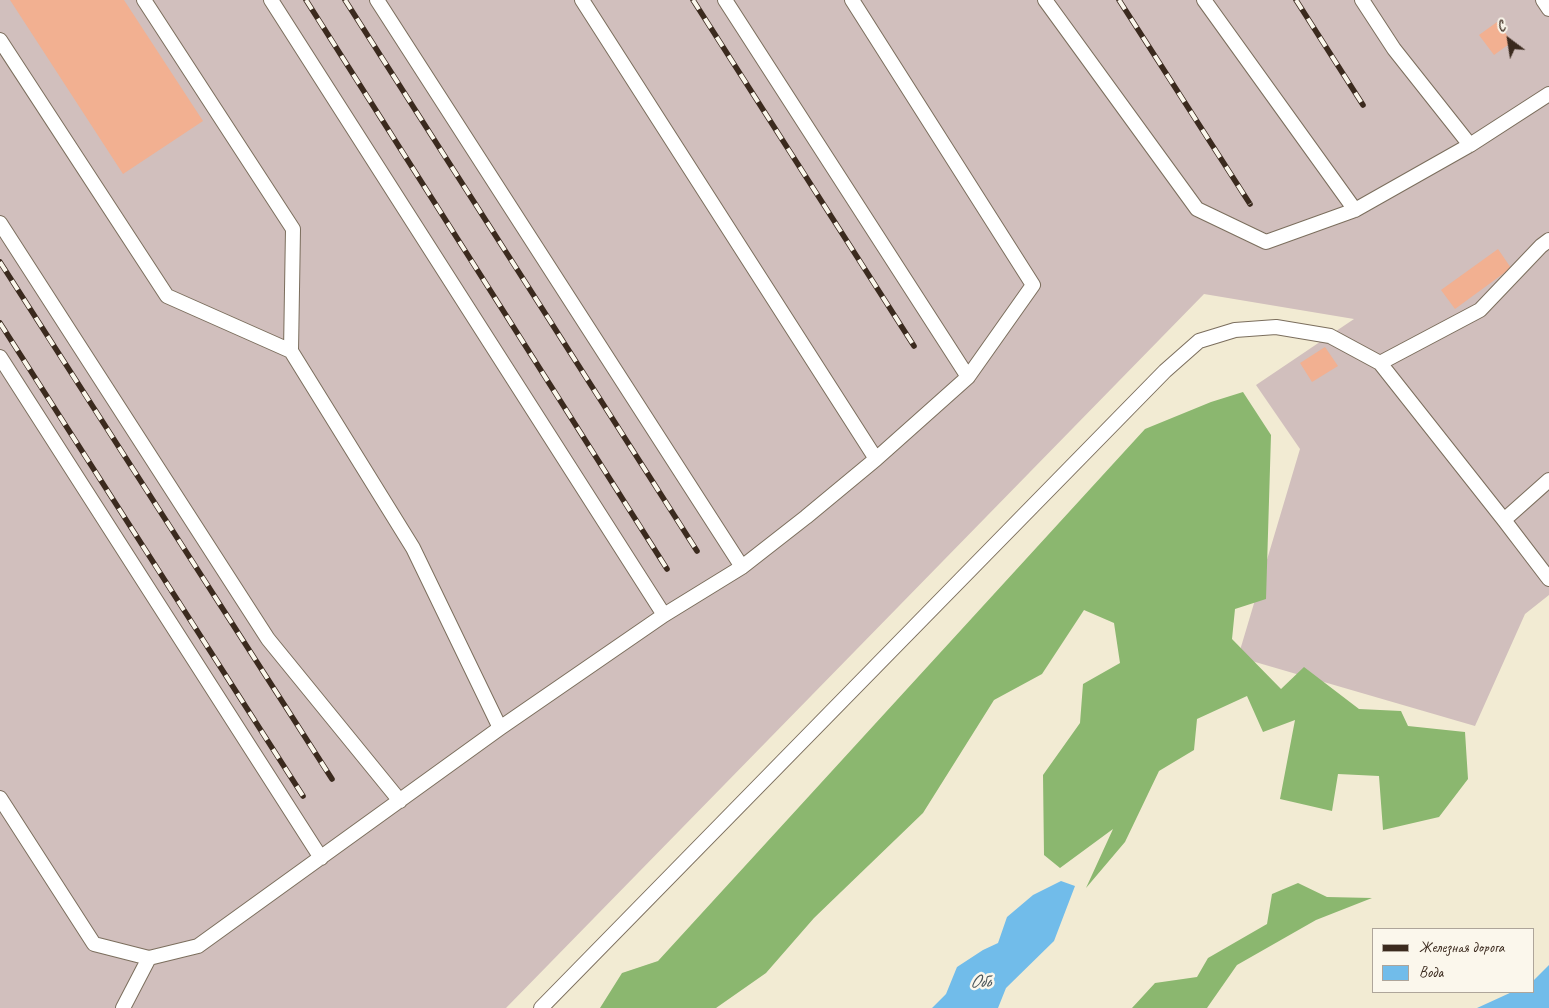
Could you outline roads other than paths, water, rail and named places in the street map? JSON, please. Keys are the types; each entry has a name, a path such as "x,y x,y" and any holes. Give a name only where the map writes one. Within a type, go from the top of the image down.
{"lane":[{"path":"144,0 293,229 291,351 413,548 500,728"},
{"path":"271,0 664,615"},
{"path":"377,0 742,566"},
{"path":"582,0 876,459"},
{"path":"725,0 968,376"},
{"path":"0,798 94,944 149,958 198,946 500,728 664,615 742,566 806,517 876,459 968,376 1032,285 852,0"},
{"path":"1045,0 1197,208 1266,242 1355,210 1470,145 1549,94"},
{"path":"1204,0 1355,210"},
{"path":"1362,0 1394,49 1470,145"},
{"path":"1543,0 1549,9"},
{"path":"0,40 167,296 291,351"},
{"path":"0,223 268,639 400,801"},
{"path":"1380,363 1480,310 1549,240"},
{"path":"541,1008 1165,371 1198,342 1235,330 1276,327 1330,336 1380,363 1549,579"},
{"path":"0,358 321,858"},
{"path":"1504,520 1549,480"},
{"path":"123,1008 149,958"}],"water":[{"name":"Обь","path":"1061,881 1075,886 1054,941 1006,988 998,1008 932,1008 946,994 957,967 983,950 998,943 1007,917 1033,895"},
{"path":"1549,965 1549,1008 1477,1008 1510,993 1534,993 1534,980"}],"railway":[{"path":"306,0 667,569"},
{"path":"345,0 697,551"},
{"path":"693,0 914,346"},
{"path":"1119,0 1250,204"},
{"path":"1296,0 1363,105"},
{"path":"0,262 332,779"},
{"path":"0,323 303,796"}]}
